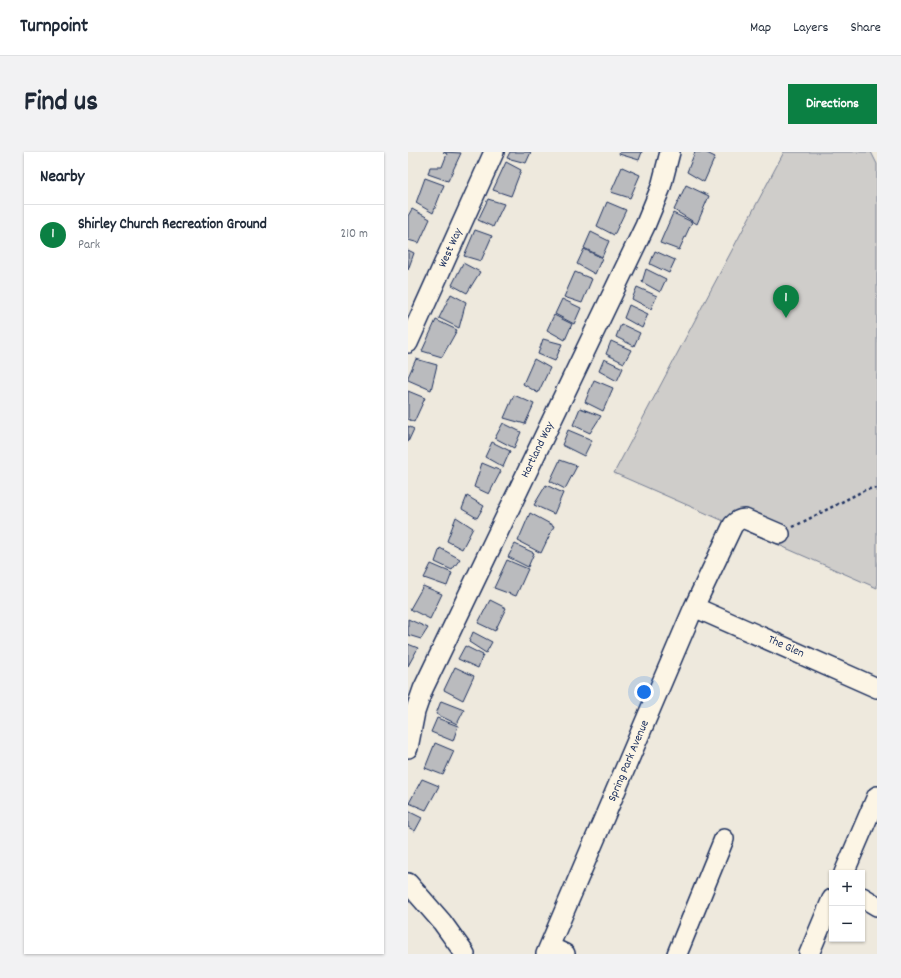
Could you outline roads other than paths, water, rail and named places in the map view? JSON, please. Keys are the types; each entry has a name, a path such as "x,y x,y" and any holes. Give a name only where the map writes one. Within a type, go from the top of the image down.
{"street":[{"name":"West Way","path":"408,344 494,152"},
{"name":"Hartland Way","path":"408,748 415,712 423,689 646,226 661,187 670,152"},
{"name":"Spring Park Avenue","path":"554,952 694,607 733,525 740,519 745,519 780,534"},
{"name":"The Glen","path":"694,607 877,688"},
{"path":"846,870 872,821 877,796"},
{"path":"677,954 724,839"},
{"path":"408,883 442,922 465,954"},
{"path":"865,899 877,906"},
{"path":"809,954 829,906"}],"place":[{"name":"Shirley Church Recreation Ground","path":"786,318"}]}
